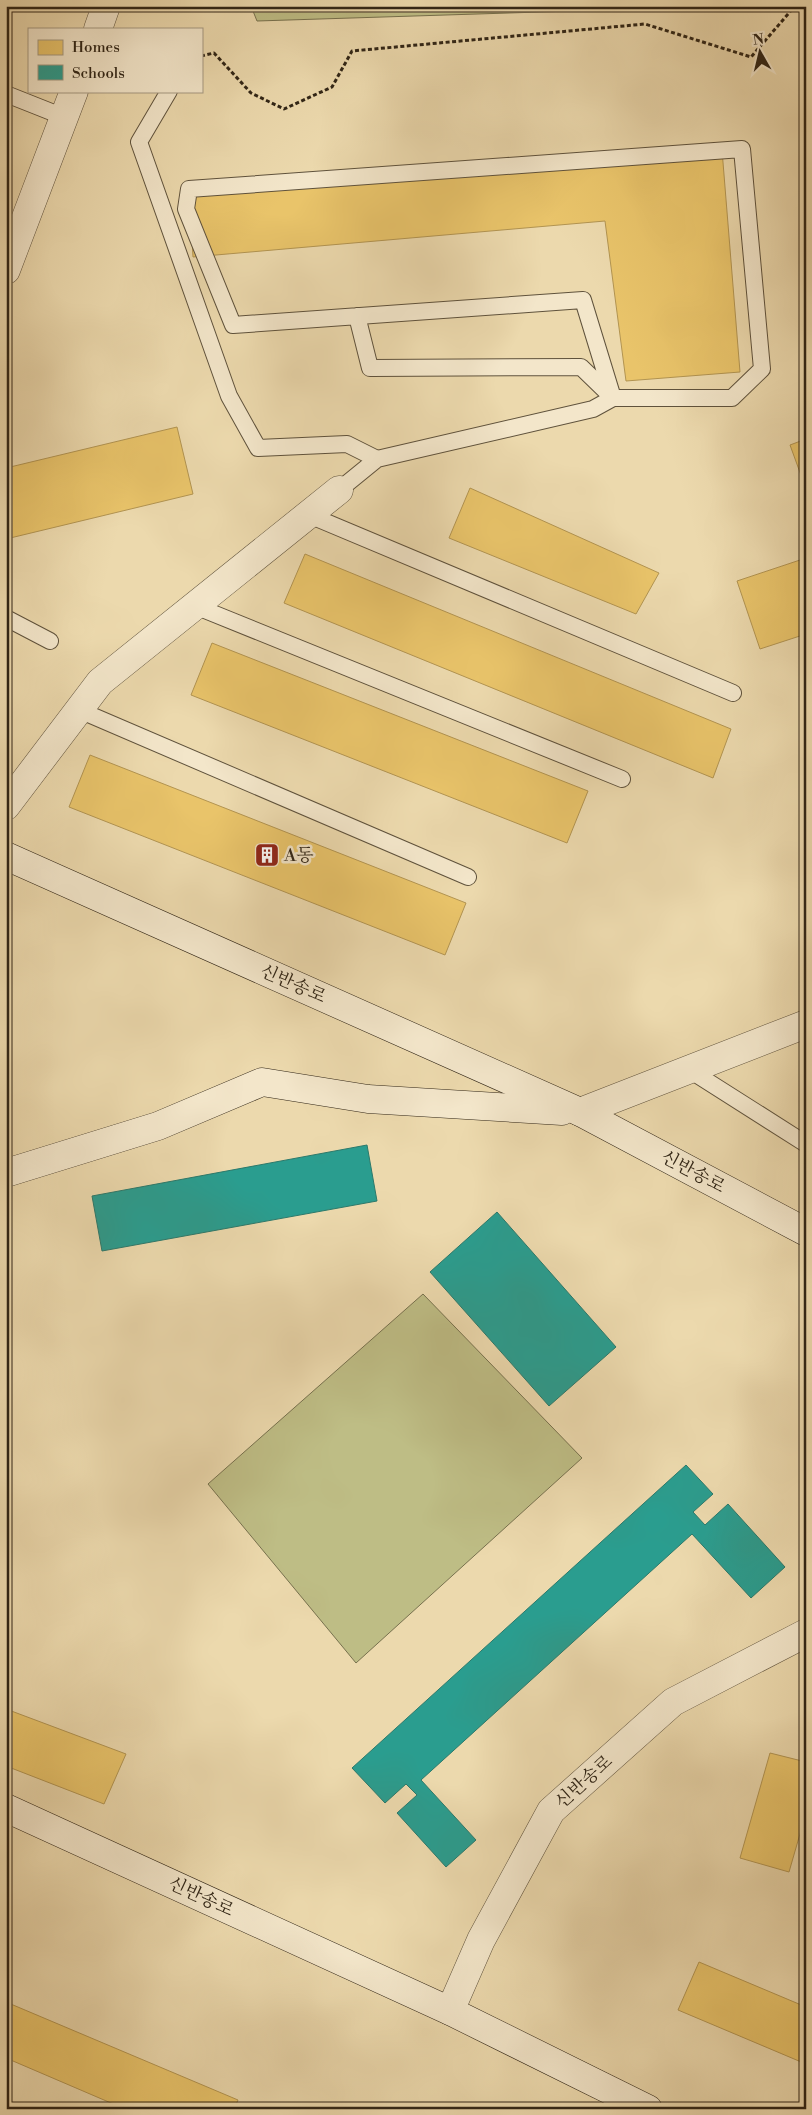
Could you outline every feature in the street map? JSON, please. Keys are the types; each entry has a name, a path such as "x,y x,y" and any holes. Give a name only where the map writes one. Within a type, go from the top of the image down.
{"main road":[{"path":"98,28 106,6"},
{"path":"6,270 74,92"},
{"path":"6,806 100,682 339,490"},
{"name":"신반송로","path":"6,856 580,1112 806,1232"},
{"path":"580,1112 806,1024"},
{"name":"신반송로","path":"6,1172 158,1126 262,1082 368,1099 580,1112"},
{"name":"신반송로","path":"450,2011 481,1940 551,1812 673,1702 806,1632"},
{"name":"신반송로","path":"6,1808 450,2011 648,2109"}],"lane":[{"path":"168,92 139,142 229,396 258,448 347,444 377,459"},
{"path":"6,94 64,117"},
{"path":"339,490 377,459 593,409 613,398 732,398 762,369 742,149 189,190 186,209 233,326 583,300 613,398"},
{"path":"357,316 370,368 581,367 613,398"},
{"path":"308,515 733,693"},
{"path":"195,606 622,779"},
{"path":"6,618 50,641"},
{"path":"79,710 468,877"},
{"path":"688,1070 806,1144"}],"path":[{"path":"202,56 214,53 251,94 284,109 332,87 352,52 645,24 751,57 795,6"}],"shaded area":[{"path":"251,6 667,6 666,8 257,21"},
{"path":"423,1294 582,1458 356,1663 208,1484"}],"building: Homes":[{"path":"722,150 740,372 626,381 605,221 193,257 189,189"},
{"path":"177,427 193,494 6,539 6,468"},
{"path":"806,439 806,489 790,445"},
{"path":"470,488 659,573 636,614 449,538"},
{"path":"305,554 731,729 713,778 284,603"},
{"path":"806,558 806,634 760,649 737,581"},
{"path":"212,643 588,791 567,843 191,695"},
{"name":"A동","path":"90,755 466,903 445,955 69,807"},
{"path":"6,1709 126,1754 104,1804 6,1766"},
{"path":"770,1753 806,1762 806,1813 789,1872 740,1858"},
{"path":"699,1962 806,2007 806,2064 678,2010"},
{"path":"6,2002 238,2100 234,2109 125,2109 6,2058"}],"building: Schools":[{"path":"367,1145 377,1201 102,1251 92,1196"},
{"path":"497,1212 616,1347 549,1406 430,1272"},
{"path":"686,1465 713,1494 693,1512 705,1525 728,1504 785,1567 751,1598 692,1534 421,1780 476,1840 446,1867 397,1813 417,1795 406,1784 385,1803 352,1768"}],"place":[{"name":"A동","path":"267,855"}]}
